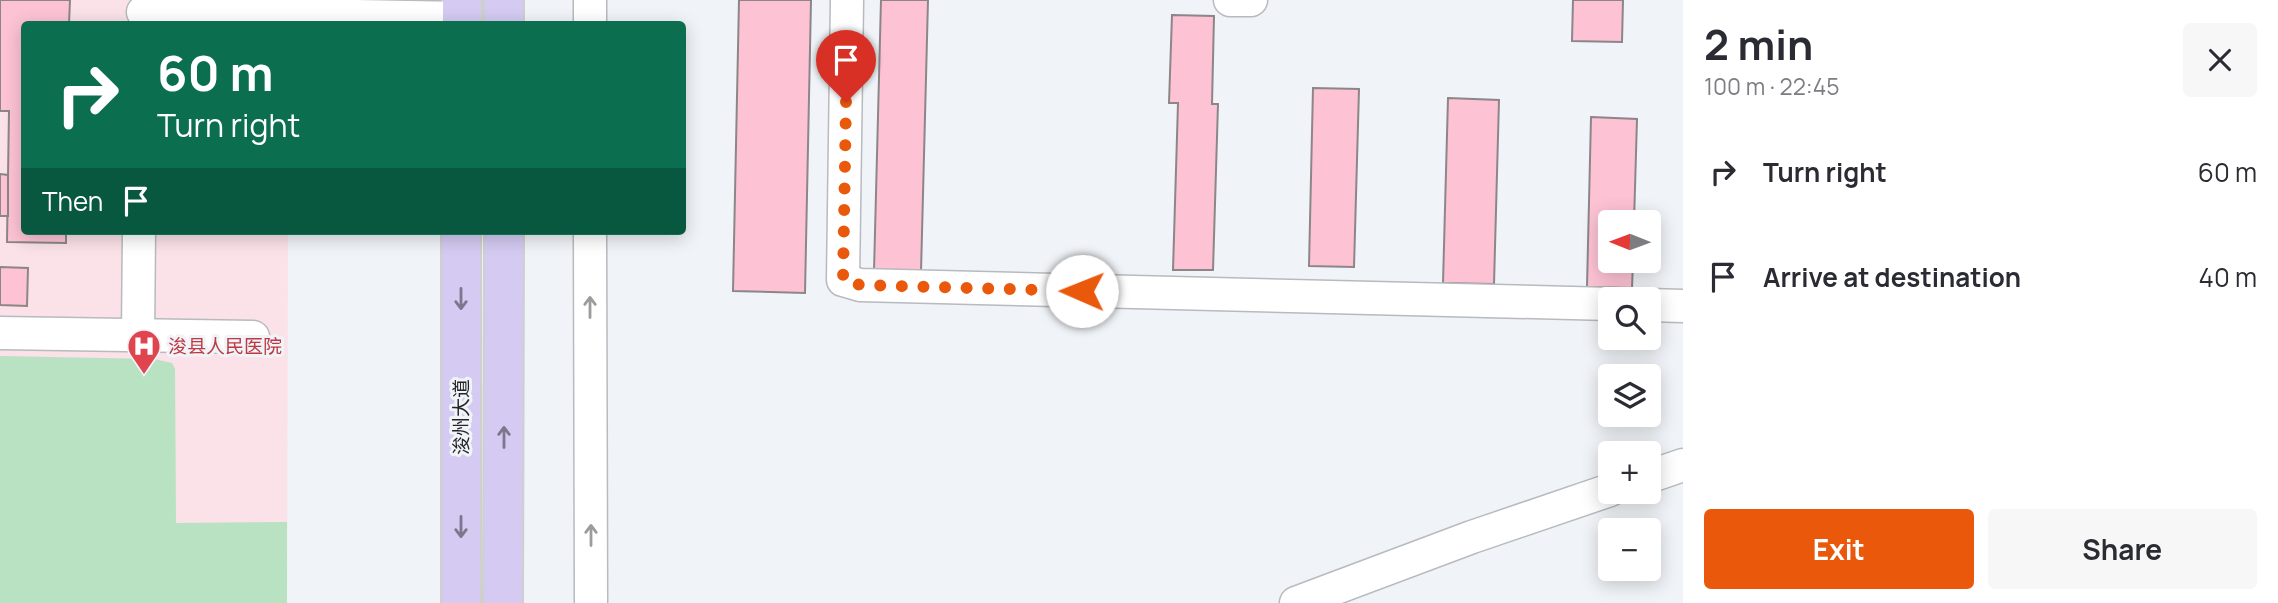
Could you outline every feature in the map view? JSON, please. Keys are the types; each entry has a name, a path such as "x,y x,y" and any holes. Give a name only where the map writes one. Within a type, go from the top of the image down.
{"main road":[{"path":"504,0 504,21"},
{"name":"浚州大道","path":"461,235 461,603"},
{"path":"503,603 504,235"}],"street":[{"path":"590,0 590,21"},
{"path":"847,0 843,280 860,285 1598,304"},
{"path":"1230,0 1251,0"},
{"path":"143,12 263,7 462,14"},
{"path":"138,335 139,235"},
{"path":"590,235 591,603"},
{"path":"1661,305 1683,306"},
{"path":"0,333 253,337"},
{"path":"1661,473 1683,465"},
{"path":"1296,603 1472,537 1598,494"}],"shaded area":[{"name":"浚县人民医院","path":"0,0 289,0 289,21 21,21 21,235 288,235 287,603 0,603"}],"green space":[{"path":"0,356 154,359 172,363 175,369 176,523 287,522 287,603 0,603"}],"building":[{"path":"0,0 70,0 69,21 21,21 21,235 66,235 66,243 7,242 9,111 0,111"},
{"path":"739,0 811,0 805,293 733,291"},
{"path":"881,0 928,0 921,272 874,271"},
{"path":"1573,0 1623,0 1622,42 1572,41"},
{"path":"1172,15 1214,16 1212,104 1218,104 1213,270 1173,270 1178,103 1169,103"},
{"path":"1313,88 1359,89 1354,267 1309,266"},
{"path":"1448,98 1499,100 1494,284 1443,283"},
{"path":"1591,117 1637,119 1634,210 1598,210 1598,273 1633,273 1632,287 1587,287"},
{"path":"0,174 8,175 8,216 0,216"},
{"path":"0,267 28,268 27,306 0,305"}],"place":[{"name":"浚县人民医院","path":"144,376"}],"route":[{"path":"846,102 843,280 860,285 1082,291"}]}
